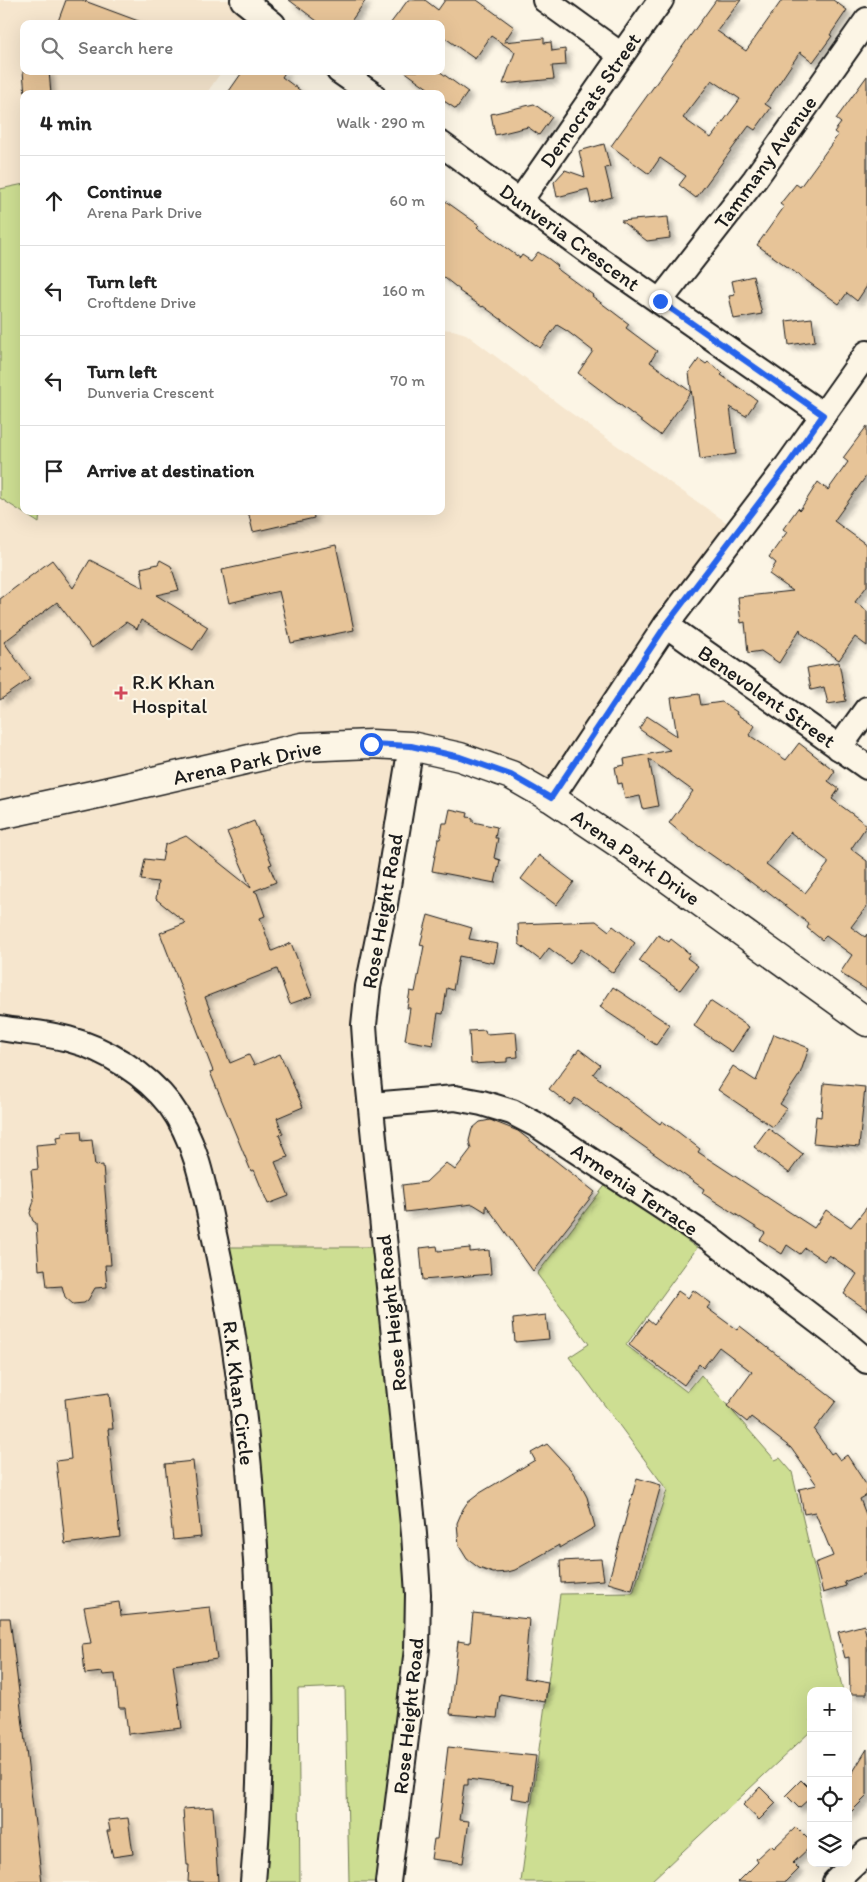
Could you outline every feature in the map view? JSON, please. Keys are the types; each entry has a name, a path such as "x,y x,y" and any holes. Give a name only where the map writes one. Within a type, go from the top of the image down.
{"street":[{"path":"243,0 268,20"},
{"path":"544,0 621,55"},
{"name":"Democrats Street","path":"520,201 661,0"},
{"name":"Tammany Avenue","path":"660,301 755,179 867,20"},
{"path":"345,75 366,90"},
{"name":"Dunveria Crescent","path":"445,147 590,253 823,415"},
{"path":"551,798 666,625 787,466 867,353"},
{"name":"Benevolent Street","path":"666,625 867,768"},
{"path":"839,748 867,709"},
{"name":"Arena Park Drive","path":"0,814 97,794 302,746 362,744 411,746 460,757 511,775 551,798 624,847 867,1022"},
{"name":"Rose Height Road","path":"388,1882 418,1649 418,1594 414,1534 364,1025 368,987 385,904 411,746"},
{"name":"R.K. Khan Circle","path":"0,1028 68,1039 96,1050 125,1065 147,1080 168,1103 184,1126 197,1160 222,1272 232,1330 247,1446 256,1555 261,1714 258,1828 253,1882"},
{"name":"Armenia Terrace","path":"371,1105 456,1098 512,1112 537,1125 709,1238 842,1339 867,1362"},
{"path":"835,1882 867,1852"}],"shaded area":[{"path":"0,0 235,0 252,20 20,20 20,75 219,75 209,90 20,90 20,185 0,189"},
{"path":"445,329 466,334 568,411 736,529 551,798 412,747 369,987 386,1247 218,1247 246,1444 252,1882 0,1882 0,498 20,511 20,515 26,515 38,523 39,515 445,515"}],"green space":[{"path":"20,185 20,511 0,498 0,189"},
{"path":"27,515 40,515 39,523"},
{"path":"607,1183 697,1248 626,1345 687,1392 701,1375 775,1460 780,1458 792,1472 842,1687 807,1687 807,1735 650,1882 521,1882 560,1594 633,1593 667,1490 569,1357 589,1344 537,1274"},
{"path":"218,1247 386,1247 415,1535 388,1882 349,1882 345,1687 298,1689 300,1882 252,1882 260,1712"}],"building":[{"path":"66,0 82,0 136,20 58,20"},
{"path":"289,0 366,0 352,20 316,20"},
{"path":"408,0 425,0 438,10 445,0 477,0 514,27 504,42 544,38 544,43 551,42 552,51 565,49 566,65 552,66 554,79 503,84 515,52 491,36 475,59 445,38 445,20 393,20"},
{"path":"716,0 741,0 717,31 746,51 782,0 833,0 847,10 830,35 832,36 813,62 800,52 765,104 771,108 755,130 749,126 696,198 679,185 686,176 660,158 649,174 611,146","holes":["712,80 740,99 711,138 683,118"]},
{"path":"23,75 49,75 51,90 25,90"},
{"path":"240,75 283,75 282,77 300,90 230,90"},
{"path":"410,75 445,75 468,92 456,109 445,102 445,90 430,90"},
{"path":"867,76 867,286 857,301 847,293 839,304 757,245 784,207 780,204 796,184 800,187 838,135 834,132 841,123 836,119"},
{"path":"534,104 552,117 539,135 528,127 495,135 491,114"},
{"path":"604,144 610,167 605,168 612,197 591,203 588,189 557,197 554,182 565,170 585,177 579,151"},
{"path":"445,201 520,258 522,255 531,261 538,252 549,259 558,266 556,268 629,324 626,328 657,351 650,362 691,392 660,435 578,373 593,351 567,331 557,325 540,348 445,278"},
{"path":"668,217 670,238 647,241 621,221"},
{"path":"753,276 762,314 734,319 729,296 735,295 732,281"},
{"path":"812,318 815,341 789,345 786,321"},
{"path":"699,359 706,364 708,362 723,373 721,375 757,400 746,416 730,407 736,454 700,459 689,373"},
{"path":"867,426 867,475 834,521 867,545 867,586 855,602 867,611 867,646 855,637 839,660 801,633 800,629 779,663 761,651 748,653 745,622 741,623 738,597 793,591 769,574 776,563 769,557 787,532 783,529 798,508 800,510 818,482 828,490 848,462 843,458"},
{"path":"249,515 314,515 314,518 253,532"},
{"path":"336,545 354,630 291,643 279,591 229,603 222,570"},
{"path":"52,560 73,588 90,560 144,588 141,568 158,564 160,560 171,566 179,590 156,595 208,627 193,650 141,620 137,629 126,622 92,648 57,602 4,642 30,679 0,700 0,599"},
{"path":"839,662 846,701 828,704 824,687 811,690 807,668"},
{"path":"699,694 701,705 722,702 755,726 749,735 786,760 799,743 835,771 828,781 839,789 832,799 867,825 851,849 867,861 867,906 851,927 865,937 867,934 867,990 840,973 852,955 826,936 822,940 807,928 809,924 766,890 764,892 669,823 693,791 649,759 658,806 643,809 640,796 625,799 622,783 618,784 615,767 625,765 624,759 670,750 639,729 647,716 677,736 671,698","holes":["790,832 828,861 828,864 805,893 766,864"]},
{"path":"450,809 468,813 467,817 473,818 473,822 497,827 495,838 498,838 494,858 500,860 495,883 432,871 438,839 440,839 443,823 447,823"},
{"path":"254,821 272,864 269,865 276,882 254,891 257,893 265,916 260,918 272,951 291,943 312,996 290,1004 277,969 205,997 230,1063 249,1055 254,1065 280,1054 303,1107 277,1118 283,1134 279,1135 288,1157 275,1162 289,1196 268,1204 254,1170 251,1171 210,1072 213,1071 160,933 186,923 156,899 158,882 141,880 145,859 162,861 165,845 186,836 251,888 227,832"},
{"path":"539,855 574,882 556,905 521,879"},
{"path":"428,915 472,928 469,939 498,944 494,963 459,956 453,990 447,988 443,1014 438,1013 433,1045 405,1040 410,1008 407,1008 410,991 415,992 424,946 420,945"},
{"path":"596,921 609,931 613,926 635,943 613,973 581,949 570,964 549,948 540,960 519,944 518,924"},
{"path":"658,935 669,942 671,939 690,954 687,958 698,966 680,990 639,961"},
{"path":"613,987 670,1025 656,1045 600,1007"},
{"path":"710,1001 749,1027 732,1052 694,1026"},
{"path":"485,1030 486,1034 516,1032 518,1057 507,1058 507,1062 471,1064 469,1031"},
{"path":"774,1034 809,1048 800,1074 780,1104 786,1108 773,1127 718,1090 733,1066 756,1081"},
{"path":"579,1049 600,1065 593,1074 660,1124 662,1121 678,1132 700,1149 698,1152 814,1228 826,1210 851,1227 867,1207 867,1310 844,1294 857,1274 829,1255 824,1261 805,1248 800,1254 787,1245 782,1254 760,1240 765,1233 702,1193 704,1189 575,1098 570,1105 549,1089"},
{"path":"824,1083 865,1087 859,1147 813,1143 816,1116 821,1117"},
{"path":"490,1120 518,1131 595,1192 533,1271 486,1205 486,1212 473,1204 405,1212 402,1185 426,1182 446,1163 455,1170 471,1149 469,1141 472,1129 480,1122"},
{"path":"768,1128 803,1154 789,1173 754,1147"},
{"path":"81,1131 82,1141 92,1140 95,1166 103,1165 111,1265 105,1265 107,1287 95,1288 84,1303 73,1304 65,1297 62,1286 47,1287 45,1269 39,1270 36,1223 33,1221 30,1213 34,1201 31,1170 38,1169 36,1145 58,1143 57,1137 62,1136 62,1132"},
{"path":"437,1246 438,1251 470,1248 470,1252 489,1250 491,1274 423,1280 420,1248"},
{"path":"693,1290 711,1303 707,1308 737,1330 740,1326 836,1401 814,1430 831,1454 834,1452 840,1460 847,1455 867,1486 867,1495 860,1499 867,1517 867,1573 844,1582 846,1586 823,1593 815,1563 833,1556 815,1512 804,1514 799,1489 817,1485 791,1448 751,1417 747,1422 727,1406 752,1372 719,1347 703,1368 699,1364 684,1385 629,1345 648,1319 654,1324 678,1291 688,1298"},
{"path":"546,1315 549,1339 515,1342 513,1319"},
{"path":"109,1393 113,1429 108,1429 120,1537 65,1544 56,1461 71,1459 65,1399"},
{"path":"547,1444 571,1470 579,1482 587,1497 595,1527 515,1570 493,1573 479,1568 467,1559 459,1546 457,1523 463,1509 467,1503 480,1493 535,1460 531,1453"},
{"path":"193,1461 201,1537 173,1540 165,1464"},
{"path":"637,1478 661,1485 632,1590 608,1583"},
{"path":"601,1559 604,1580 561,1583 560,1561"},
{"path":"119,1602 121,1616 210,1607 217,1659 173,1665 182,1728 128,1734 125,1708 119,1708 115,1674 103,1675 102,1672 85,1674 82,1644 91,1643 84,1607"},
{"path":"473,1613 529,1619 524,1678 548,1682 545,1702 500,1694 497,1718 450,1714 458,1641 470,1643"},
{"path":"0,1618 10,1618 42,1882 0,1882"},
{"path":"864,1625 867,1638 867,1694 852,1694 852,1687 850,1687 849,1657 845,1658 838,1632"},
{"path":"448,1747 536,1756 530,1801 511,1798 513,1785 468,1779 468,1785 464,1785 459,1820 469,1821 463,1863 431,1859 434,1839 437,1839"},
{"path":"867,1749 867,1796 852,1811 852,1777 852,1773"},
{"path":"801,1780 807,1786 807,1801 799,1808 786,1795"},
{"path":"760,1787 776,1803 759,1820 743,1805"},
{"path":"213,1807 218,1882 188,1882 189,1865 187,1865 183,1809"},
{"path":"128,1818 133,1854 113,1857 107,1831 110,1831 108,1820"},
{"path":"796,1827 807,1838 807,1850 793,1863 799,1869 786,1882 738,1882 758,1862 756,1859 771,1845 774,1848"}],"place":[{"name":"R.K Khan Hospital","path":"121,693"}],"route":[{"path":"371,744 411,746 460,757 511,775 551,798 666,625 787,466 823,415 660,301"}]}
